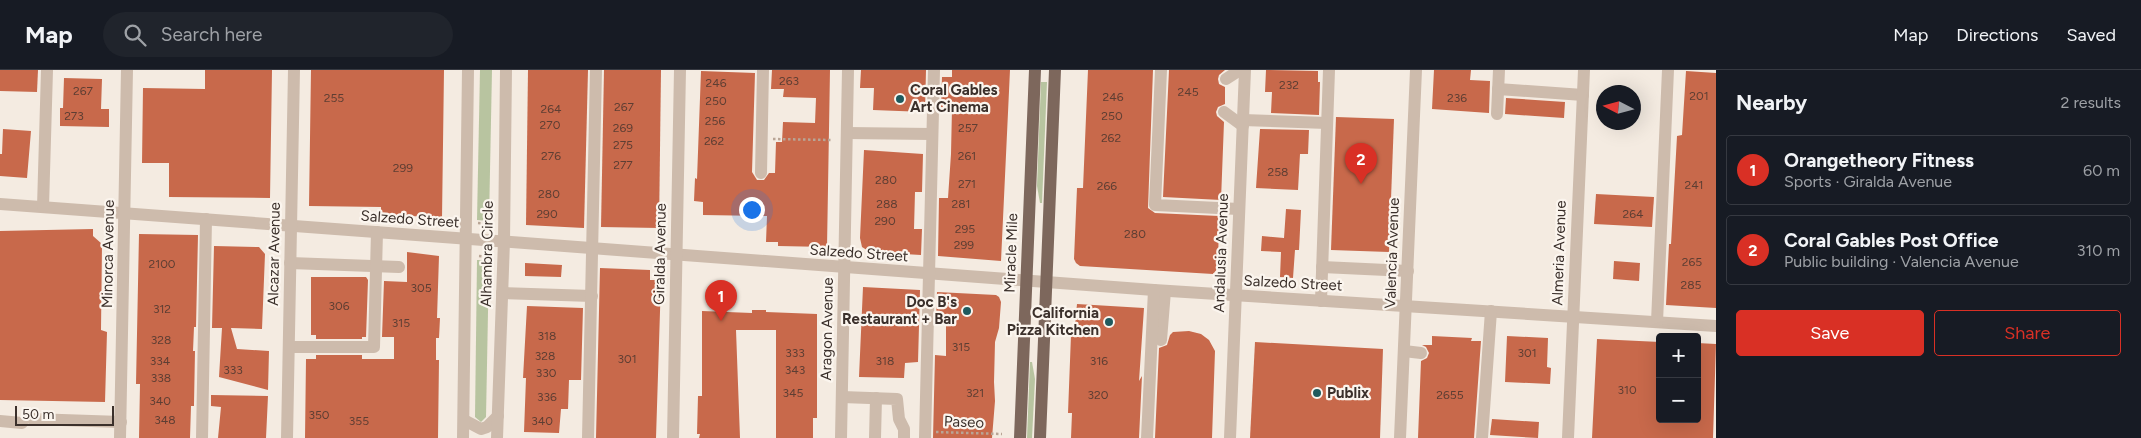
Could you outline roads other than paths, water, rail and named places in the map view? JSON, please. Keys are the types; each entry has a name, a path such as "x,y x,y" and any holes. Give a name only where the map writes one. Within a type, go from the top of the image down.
{"main road":[{"name":"Miracle Mile","path":"1020,438 1035,70"},
{"path":"1040,438 1055,70"}],"street":[{"path":"43,207 47,70"},
{"name":"Minorca Avenue","path":"120,438 126,213 127,70"},
{"name":"Alcazar Avenue","path":"287,438 294,70"},
{"name":"Alhambra Circle","path":"463,438 468,70"},
{"name":"Alhambra Circle","path":"497,438 504,241 506,70"},
{"path":"588,438 596,70"},
{"name":"Giralda Avenue","path":"673,438 680,70"},
{"path":"761,173 763,70"},
{"name":"Aragon Avenue","path":"841,438 848,70"},
{"path":"925,435 934,70"},
{"path":"1161,70 1155,204 1239,209"},
{"path":"1226,80 1240,70"},
{"name":"Andalusia Avenue","path":"1230,438 1245,70"},
{"path":"1321,301 1329,70"},
{"name":"Valencia Avenue","path":"1400,438 1416,70"},
{"path":"1497,114 1499,70"},
{"name":"Almeria Avenue","path":"1568,438 1584,70"},
{"path":"1657,322 1668,70"},
{"path":"1498,89 1583,95"},
{"path":"1224,112 1243,123 1327,123"},
{"path":"847,133 932,134"},
{"name":"Salzedo Street","path":"0,204 593,247 676,255 1159,291 1716,326"},
{"path":"202,438 206,219"},
{"path":"289,346 374,348 377,232"},
{"path":"290,263 399,267"},
{"path":"1322,267 1408,271"},
{"path":"1159,291 1161,340"},
{"path":"1147,438 1159,291"},
{"path":"502,293 592,296"},
{"path":"1482,438 1491,311"},
{"path":"1404,351 1422,353"},
{"path":"842,397 897,399 899,420 904,428 904,438"},
{"path":"875,438 876,398"},
{"path":"464,420 481,429 487,427 498,416"},
{"path":"0,421 121,422"}],"place":[{"name":"Coral Gables Art Cinema","path":"900,99"},
{"name":"Coral Gables Post Office","path":"1361,184"},
{"name":"Doc B's Restaurant + Bar","path":"967,311"},
{"name":"Orangetheory Fitness","path":"721,321"},
{"name":"California Pizza Kitchen","path":"1109,322"},
{"name":"Publix","path":"1317,393"}]}
